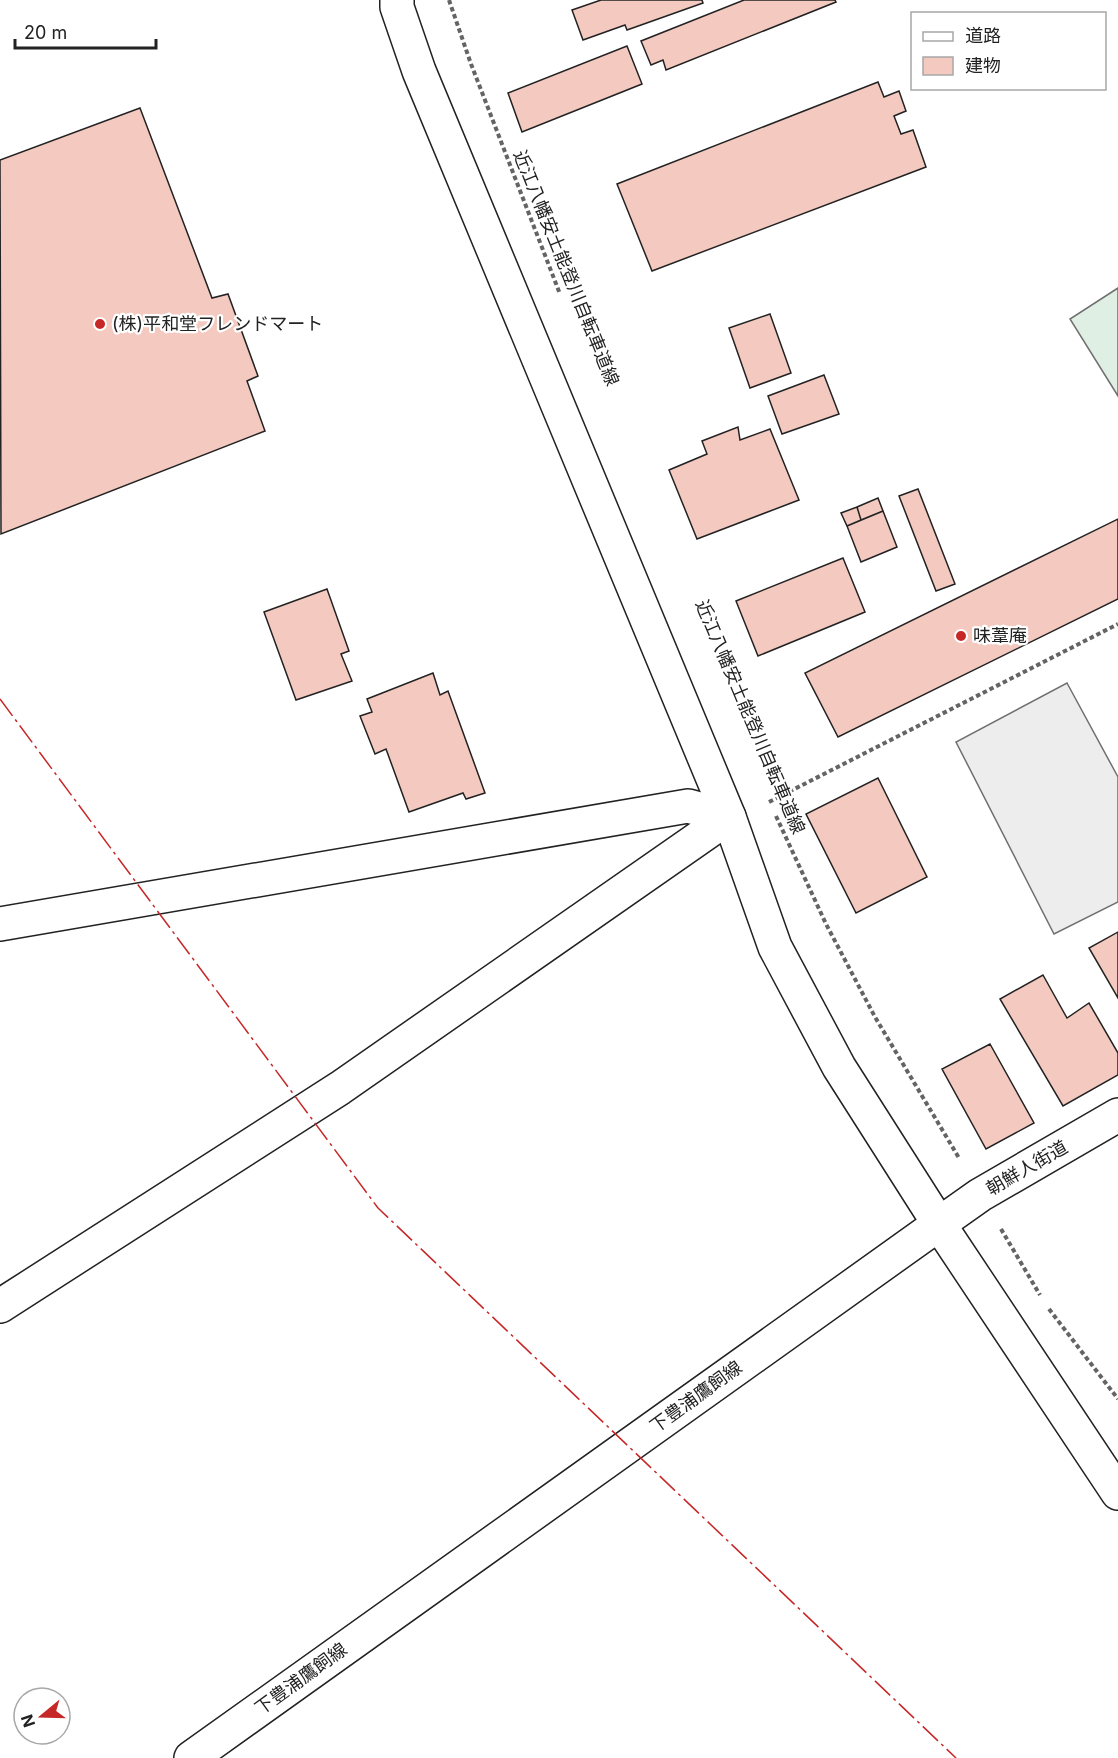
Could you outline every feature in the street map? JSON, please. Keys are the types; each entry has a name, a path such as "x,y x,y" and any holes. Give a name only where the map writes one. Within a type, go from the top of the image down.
{"main road":[{"path":"397,0 397,7 419,71 729,817 775,947 839,1067 939,1224 1118,1492"},
{"path":"0,924 688,806 729,817"},
{"path":"0,1306 340,1088 729,817"},
{"name":"朝鮮人街道","path":"939,1224 980,1195 1118,1115"},
{"name":"下豊浦鷹飼線","path":"191,1758 939,1224"}],"path":[{"name":"近江八幡安土能登川自転車道線","path":"449,0 471,64 563,303"},
{"path":"729,817 769,802 1118,624"},
{"name":"近江八幡安土能登川自転車道線","path":"765,792 826,924 875,1017 1046,1304 1118,1399"}],"green space":[{"path":"1118,288 1118,396 1070,319"}],"shaded area":[{"path":"1067,683 1118,777 1118,902 1054,934 956,742"}],"building":[{"path":"601,0 702,0 703,3 627,30 625,25 583,40 572,10"},
{"path":"744,0 835,0 836,2 666,70 663,60 651,65 641,41"},
{"path":"627,46 642,84 522,132 508,93"},
{"path":"878,82 884,97 899,91 906,111 894,116 901,134 913,130 926,167 652,271 617,184"},
{"path":"140,108 212,298 228,294 258,376 247,381 265,431 1,534 0,160"},
{"path":"770,314 791,373 750,388 729,328"},
{"path":"824,375 839,414 782,434 768,396"},
{"path":"738,427 740,440 770,429 799,500 697,539 669,470 707,454 702,441"},
{"path":"918,489 955,584 936,591 899,496"},
{"path":"878,498 883,511 861,520 857,507"},
{"path":"857,507 861,520 847,526 841,513"},
{"path":"883,511 897,547 861,562 847,526"},
{"name":"味葦庵","path":"1118,519 1118,599 838,737 805,673"},
{"path":"843,558 865,612 758,656 736,601"},
{"path":"327,589 349,651 341,654 352,681 296,700 264,612"},
{"path":"433,673 440,695 448,691 485,793 466,799 463,793 409,812 386,749 375,754 360,716 372,712 367,699"},
{"path":"878,778 927,877 856,913 806,814"},
{"path":"1118,932 1118,998 1089,948"},
{"path":"1043,975 1067,1018 1089,1003 1118,1053 1118,1075 1063,1106 1000,999"},
{"path":"990,1044 1034,1123 986,1149 942,1069"}],"power":[{"path":"0,699 378,1208 956,1758"}],"place":[{"name":"(株)平和堂フレンドマート","path":"100,324"},
{"name":"味葦庵","path":"961,636"}]}
